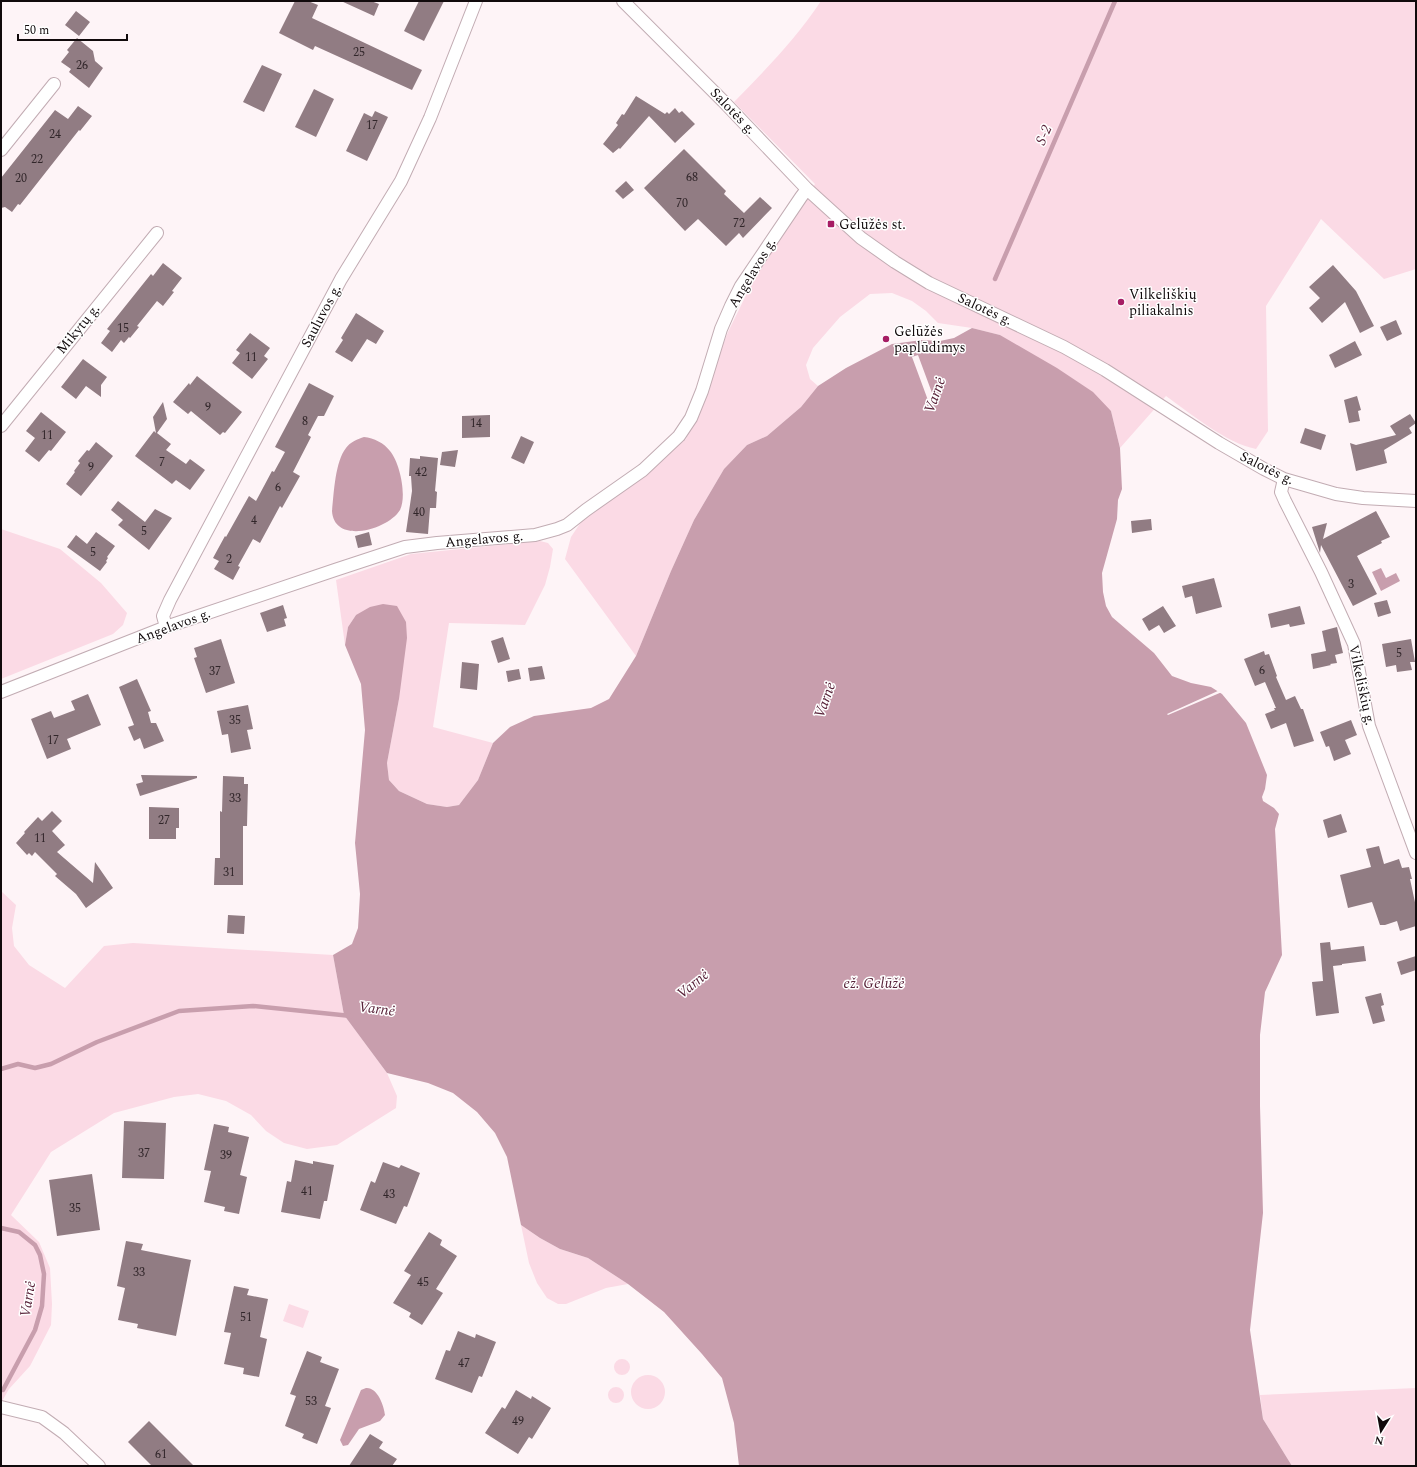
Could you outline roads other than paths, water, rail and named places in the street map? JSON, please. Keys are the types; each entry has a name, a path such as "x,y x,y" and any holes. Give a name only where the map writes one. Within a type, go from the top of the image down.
{"street":[{"name":"Sauluvos g.","path":"166,627 163,616 164,612 177,586 342,279 401,181 430,118 476,1"},
{"name":"Salotės g.","path":"623,1 723,101 807,189 861,238 894,262 928,282 1057,344 1105,370 1219,443 1284,479 1336,494 1363,498 1416,500"},
{"path":"1,150 54,84"},
{"name":"Angelavos g.","path":"1,692 166,627 405,547 535,535 567,525 643,470 661,454 683,430 691,418 702,391 721,329 734,299 741,286 807,189"},
{"name":"Mikytų g.","path":"1,426 156,233"},
{"name":"Vilkeliškių g.","path":"1284,479 1281,492 1321,572 1354,644 1369,726 1416,853"},
{"path":"5,1408 42,1417 64,1433 99,1466"}],"water":[{"name":"ež. Gelūžė","path":"972,328 1000,335 1057,368 1093,392 1111,411 1120,448 1122,489 1118,500 1117,519 1102,573 1103,592 1106,606 1112,617 1154,653 1172,676 1191,683 1211,687 1222,694 1246,723 1267,775 1262,797 1263,801 1274,808 1279,814 1275,829 1282,955 1265,992 1260,1035 1263,1213 1250,1330 1263,1419 1292,1466 739,1466 734,1423 722,1378 702,1354 664,1312 628,1284 588,1258 560,1249 521,1225 507,1157 495,1133 477,1112 453,1093 428,1083 387,1073 344,1015 333,955 352,944 358,928 360,894 355,843 365,730 361,684 345,645 348,627 356,615 370,607 383,604 397,606 406,622 407,638 399,699 387,763 389,780 399,791 427,804 447,807 459,805 478,780 493,743 510,727 534,716 591,708 609,699 636,656 694,520 724,469 747,445 767,436 801,407 818,386 846,368 892,344 922,340 940,341 954,338"},
{"path":"364,437 371,438 382,443 394,456 403,488 403,497 400,510 394,517 385,523 362,531 351,531 342,528 335,522 332,511 334,487 337,469 342,454 350,444"},
{"path":"1381,568 1386,578 1396,573 1400,581 1381,591 1372,572"},
{"path":"370,1388 377,1393 385,1415 380,1421 359,1429 348,1445 343,1446 340,1440 361,1390"}],"waterway":[{"name":"S-2","path":"995,279 1115,1"},
{"name":"Varnė","path":"1,1069 18,1064 35,1068 51,1064 97,1042 179,1011 253,1006 351,1016"},
{"name":"Varnė","path":"1,1228 19,1232 35,1245 40,1255 44,1274 42,1306 35,1330 3,1390"}],"place":[{"name":"Gelūžės st.","path":"831,224"},
{"name":"Vilkeliškių piliakalnis","path":"1121,302"},
{"name":"Gelūžės paplūdimys","path":"886,339"}]}
